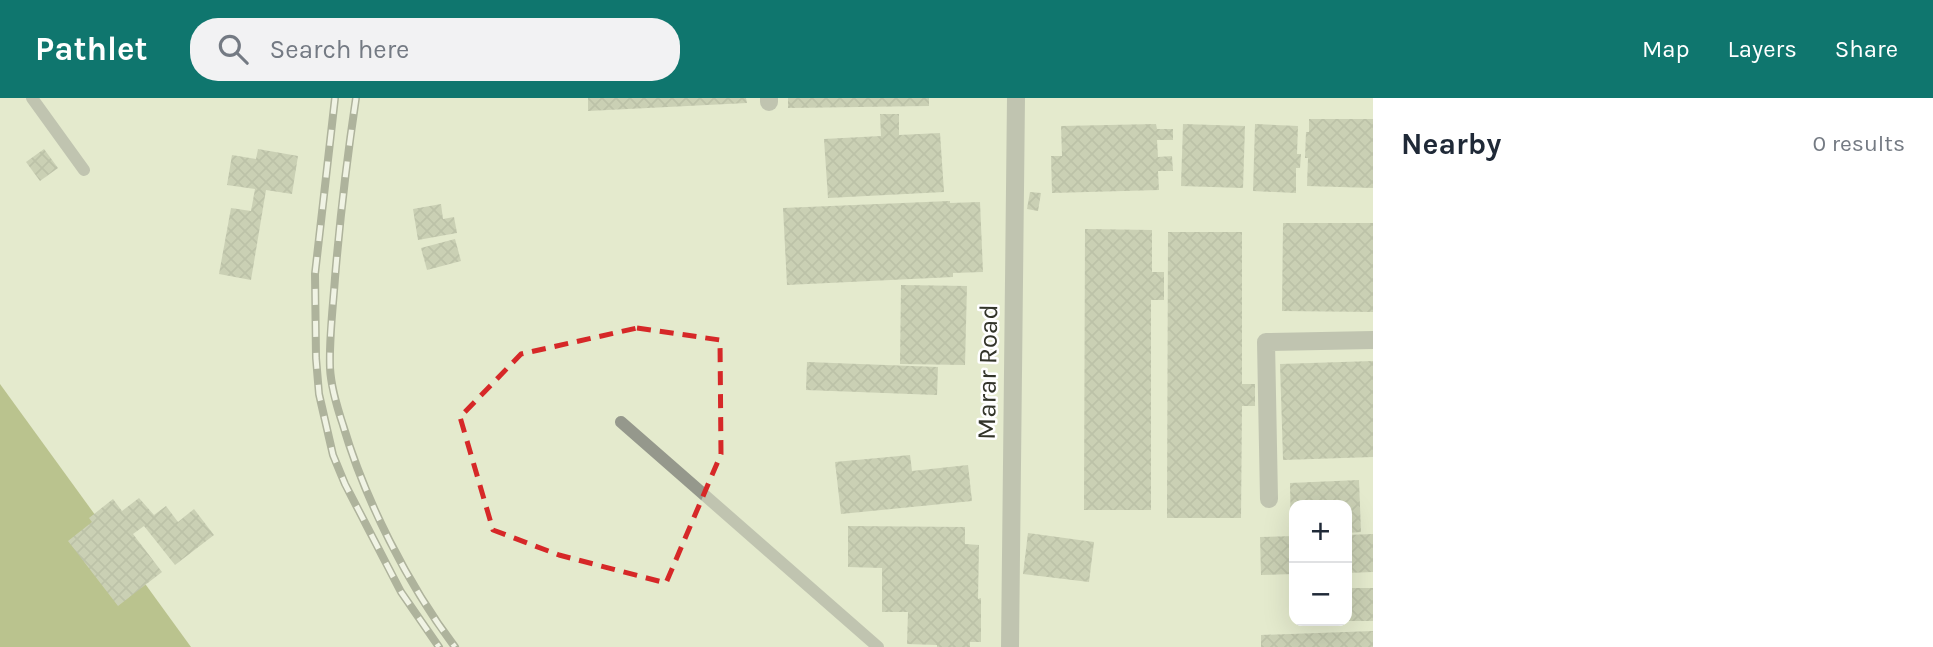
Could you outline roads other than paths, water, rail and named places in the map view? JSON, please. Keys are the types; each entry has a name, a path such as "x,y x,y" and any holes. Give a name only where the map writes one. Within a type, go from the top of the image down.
{"street":[{"name":"Marar Road","path":"1010,647 1016,98"},
{"path":"1269,499 1266,342 1373,340"}],"lane":[{"path":"32,98 84,170"},
{"path":"621,422 877,647"}],"railway":[{"path":"335,98 315,274 319,394 333,455 345,484 401,592 439,647"},
{"path":"356,98 335,278 330,345 332,382 352,454 376,512 421,597 455,647"}]}
